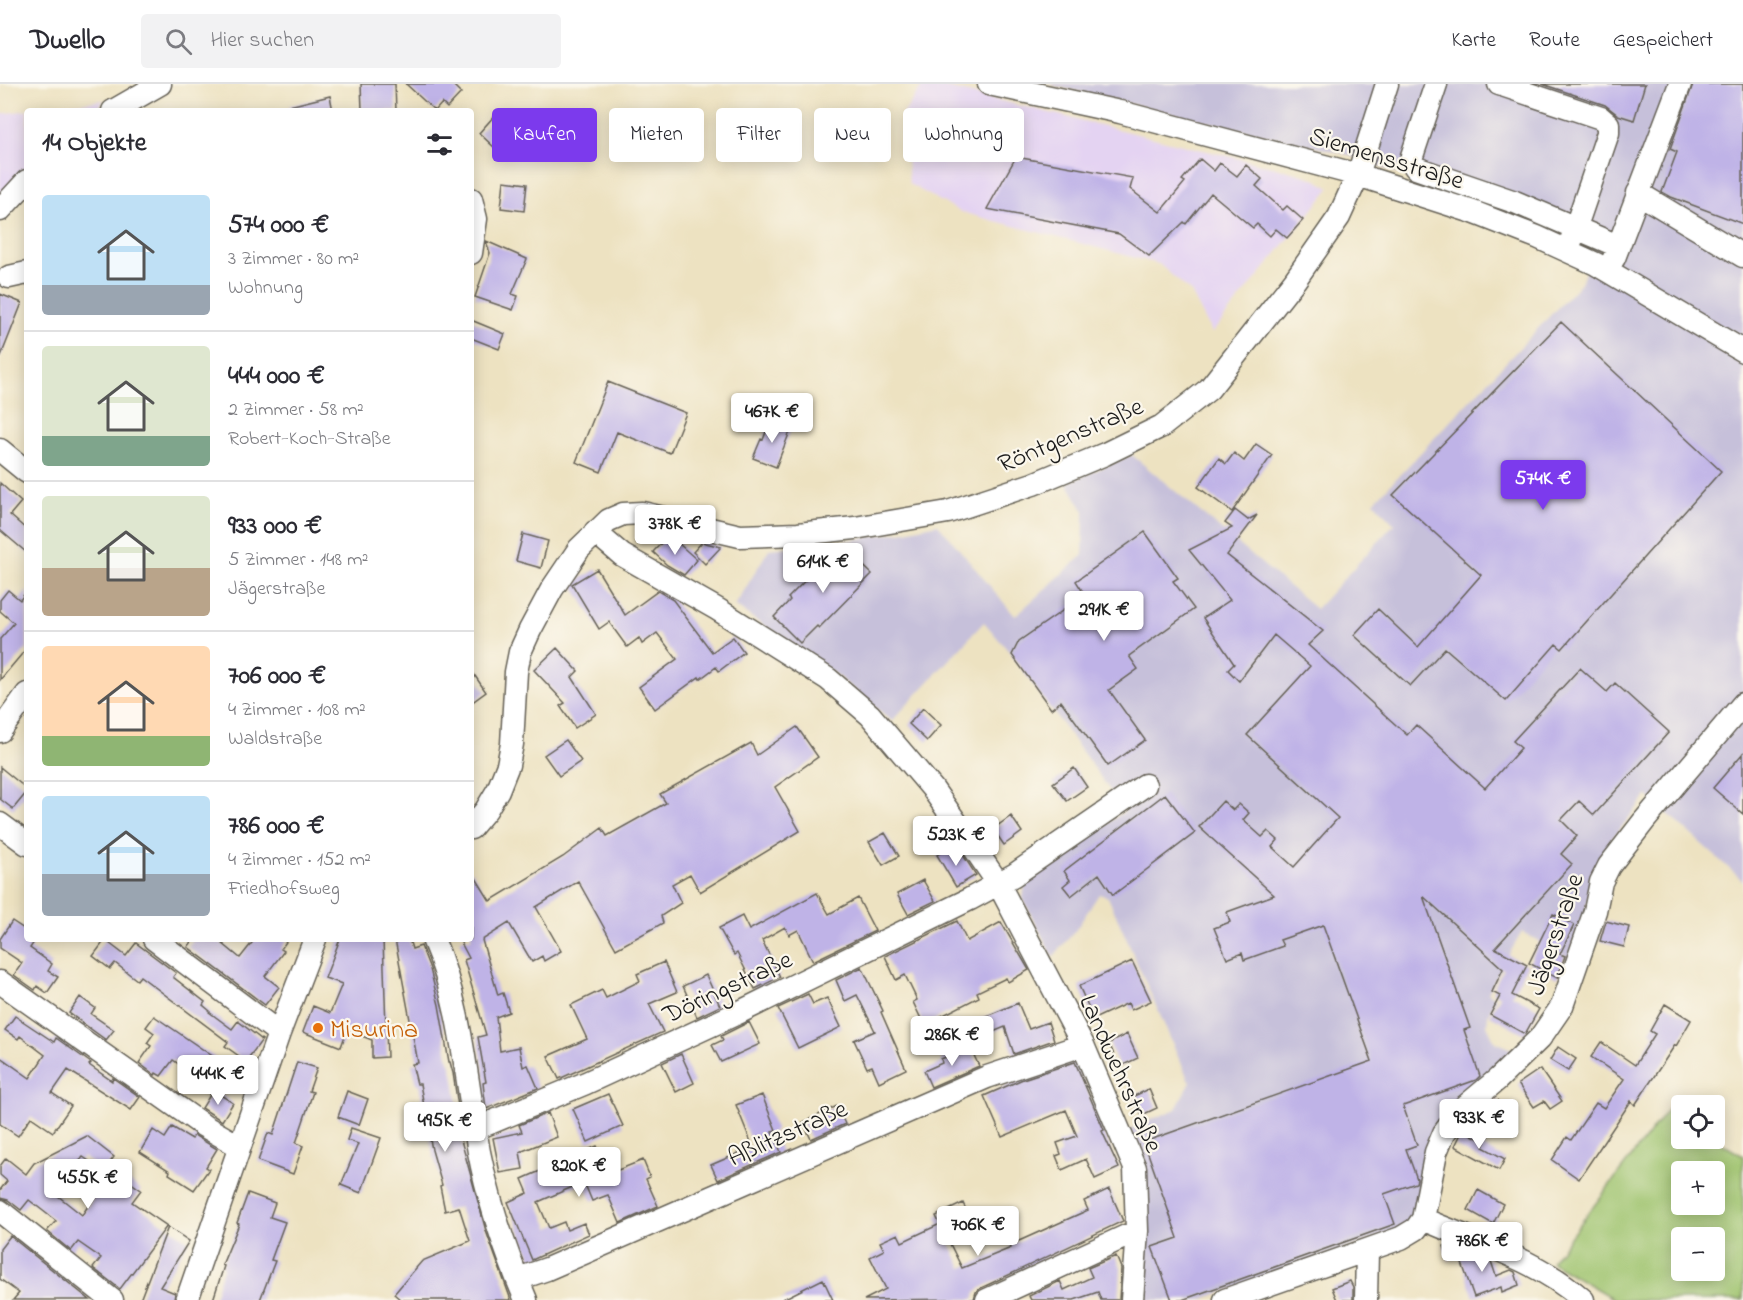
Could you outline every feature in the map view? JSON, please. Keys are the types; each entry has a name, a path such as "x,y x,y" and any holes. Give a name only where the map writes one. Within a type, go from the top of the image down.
{"street":[{"path":"118,108 160,84"},
{"name":"Siemensstraße","path":"989,84 1120,112 1358,175 1473,213 1567,251 1609,271 1743,351"},
{"name":"Röntgenstraße","path":"474,824 498,790 508,765 512,744 516,672 520,652 552,590 579,549 609,520 623,514 642,513 740,536 798,534 855,528 948,512 1033,484 1105,454 1162,426 1209,389 1295,280 1339,217 1358,175 1387,84"},
{"path":"1436,84 1412,156 1413,165 1421,170 1506,199 1618,246"},
{"path":"1499,84 1601,118 1608,124 1608,133 1567,251"},
{"path":"1609,271 1680,84"},
{"path":"1638,193 1743,256"},
{"path":"0,450 24,470"},
{"name":"Landwehrstraße","path":"595,532 622,555 717,609 828,679 870,715 932,788 998,883 1083,1045 1135,1168 1137,1231 1132,1300"},
{"path":"0,731 24,698"},
{"name":"Jägerstraße","path":"1423,1219 1436,1152 1444,1132 1461,1110 1498,1079 1540,1038 1562,1006 1595,911 1601,882 1609,866 1743,704"},
{"path":"998,883 1014,875 1145,785"},
{"path":"0,824 24,842"},
{"name":"Döringstraße","path":"475,1129 586,1083 740,1012 998,883"},
{"path":"158,942 279,1034"},
{"path":"187,1300 239,1146 314,942"},
{"path":"434,942 453,1000 475,1129 492,1206 526,1300"},
{"path":"0,982 204,1126 239,1146"},
{"name":"Aßlitzstraße","path":"518,1279 548,1269 987,1077 1083,1045"},
{"path":"0,1211 112,1300"},
{"path":"1225,1300 1401,1238 1416,1229 1423,1219 1503,1251 1536,1267 1564,1283 1583,1300"},
{"path":"987,1300 1137,1231"},
{"path":"1366,1300 1367,1251"}],"shaded area":[{"path":"923,84 931,84 1281,169 1313,178 1330,188 1212,333 1191,292 1159,264 961,212 909,184 907,162 1024,162 1024,108 907,108"},
{"path":"1046,84 1743,84 1743,881 1647,795 1612,839 1593,872 1585,915 1570,958 1522,932 1508,956 1488,993 1496,998 1488,1015 1487,1025 1495,1042 1518,1052 1452,1110 1410,1226 1200,1300 1143,1300 1130,1129 1176,1109 1190,1083 1108,897 1099,894 1075,931 1053,957 1023,899 1025,883 1125,811 1012,655 984,622 892,721 835,674 735,606 769,549 838,542 938,524 1015,616 1083,555 1084,511 1067,483 1132,455 1316,609 1394,524 1374,502 1581,283 1594,246 1345,154"},
{"path":"104,100 98,108 45,108"},
{"path":"24,111 24,176 0,196 0,114"}],"green space":[{"path":"1667,1110 1671,1112 1671,1149 1725,1149 1725,1145 1743,1156 1743,1300 1615,1300 1551,1262"}],"building":[{"path":"361,84 395,84 396,108 362,108"},
{"path":"406,84 452,84 461,93 447,108 442,103 438,108 432,108"},
{"path":"1542,84 1645,84 1634,120 1618,115 1605,105"},
{"path":"1693,84 1743,84 1743,224 1662,192 1677,152 1670,149"},
{"path":"330,96 332,108 289,108 289,106"},
{"path":"492,118 492,145 479,133"},
{"path":"1024,158 1133,178 1130,189 1160,212 1185,182 1182,180 1200,159 1214,171 1220,163 1237,176 1246,165 1262,179 1256,186 1283,210 1287,206 1303,220 1287,238 1276,229 1270,236 1257,224 1253,228 1211,193 1186,224 1184,222 1149,256 1119,234 987,209 1013,162 1024,162"},
{"path":"504,181 527,184 524,211 501,208"},
{"path":"486,241 527,259 512,294 518,296 513,310 475,297 490,253"},
{"path":"0,294 22,303 1,356 0,356"},
{"path":"474,321 505,334 499,349 474,339"},
{"path":"1561,322 1721,471 1562,649 1556,644 1506,701 1445,648 1410,686 1354,635 1378,609 1418,647 1481,575 1393,495"},
{"path":"608,382 686,413 670,453 617,432 601,472 576,462"},
{"path":"770,421 791,429 776,467 753,458"},
{"path":"1256,444 1272,455 1232,512 1198,487 1219,458 1226,464 1234,453 1244,461"},
{"path":"0,483 21,502 10,515 24,527 24,550 0,530"},
{"path":"1235,510 1248,520 1257,515 1227,555 1323,631 1308,645 1407,735 1416,725 1485,788 1521,748 1513,741 1580,668 1607,692 1615,683 1669,732 1594,815 1579,801 1561,820 1577,836 1561,854 1572,864 1495,948 1527,965 1512,995 1539,1009 1525,1034 1490,1015 1500,996 1492,992 1503,969 1423,896 1470,1028 1464,1030 1480,1076 1476,1080 1403,1106 1417,1145 1406,1149 1417,1179 1416,1183 1384,1194 1395,1224 1182,1300 1172,1300 1152,1247 1178,1238 1144,1142 1372,1061 1323,925 1280,940 1283,946 1244,960 1242,953 1227,959 1214,928 1230,922 1227,912 1274,895 1199,827 1223,801 1233,810 1239,804 1249,813 1243,820 1262,837 1268,831 1278,840 1272,847 1294,867 1338,818 1247,735 1310,666 1274,635 1239,681 1228,670 1234,664 1203,618 1230,600 1189,550 1232,528 1225,523"},
{"path":"1145,532 1178,578 1173,581 1194,609 1129,656 1138,669 1109,690 1145,740 1108,766 1061,701 1051,709 1012,655 1019,641 1085,595 1076,581"},
{"path":"523,534 548,541 541,568 516,561"},
{"path":"669,535 697,560 684,575 667,565 653,552"},
{"path":"702,542 721,547 705,564 693,552"},
{"path":"841,544 872,574 819,628 817,626 800,643 774,617 790,600 788,598"},
{"path":"597,569 625,615 658,591 673,600 712,652 733,637 744,652 719,671 716,667 700,679 699,677 655,709 639,687 677,659 657,633 642,644 639,638 627,647 609,622 599,629 572,584"},
{"path":"8,590 20,600 24,595 24,652 0,680 0,639 14,623 0,611 0,600"},
{"path":"557,648 578,671 572,677 596,714 575,728 560,706 565,703 534,670"},
{"path":"474,674 486,692 474,701"},
{"path":"923,708 941,725 927,741 909,724"},
{"path":"797,727 818,757 775,787 800,831 700,892 690,874 672,884 681,903 661,916 663,923 616,949 578,881 536,907 561,951 544,961 542,956 532,962 509,923 482,940 498,995 503,993 509,1012 496,1017 500,1051 519,1047 523,1067 528,1065 538,1088 486,1109 483,1083 486,1082 478,1037 486,1035 464,960 469,958 461,942 474,942 474,875 490,901 563,857 602,828 607,836 666,803 660,794 751,743 757,755"},
{"path":"566,740 581,761 559,776 544,755"},
{"path":"1743,753 1743,814 1713,788"},
{"path":"0,767 24,787 24,796 13,809 0,799"},
{"path":"1074,768 1087,787 1067,801 1053,783"},
{"path":"1165,794 1195,833 1113,895 1099,874 1071,896 1063,886 1070,880 1064,871"},
{"path":"1011,816 1022,832 1004,845 993,829"},
{"path":"885,833 899,856 883,865 869,842"},
{"path":"950,846 958,858 963,855 976,875 956,887 937,855"},
{"path":"923,880 935,901 908,914 897,894"},
{"path":"817,893 829,914 858,898 875,931 813,961 798,930 789,935 785,927 762,940 780,977 755,989 737,953 734,955 719,928 742,916 749,930"},
{"path":"1553,914 1574,925 1560,954 1565,956 1557,978 1529,963"},
{"path":"12,921 24,929 24,942 34,942 30,948 52,964 48,971 58,977 47,993 37,986 35,990 14,975 22,963 0,948 0,939"},
{"path":"957,921 967,941 1001,922 1029,970 1008,982 1006,978 977,992 979,997 924,1025 913,1002 917,1000 905,975 896,980 885,956"},
{"path":"1606,921 1629,927 1624,947 1600,941"},
{"path":"104,942 108,942 126,956 136,943 176,973 173,977 205,1002 203,1005 209,1012 232,1029 238,1021 262,1040 246,1061 225,1046 228,1042 140,976 137,980 115,963 110,969 93,956"},
{"path":"192,942 221,942 240,958 253,942 286,942 281,949 284,951 265,976 279,987 265,1005 188,947"},
{"path":"339,942 383,942 387,1057 372,1058 372,1040 347,1030 341,1047 303,1032 313,1006 330,1013 342,984 325,978"},
{"path":"396,942 410,942 412,949 421,946 430,969 453,1073 460,1120 456,1122 486,1231 511,1300 401,1300 394,1294 422,1261 470,1241 459,1207 445,1211 440,1186 442,1185 432,1150 420,1084 417,1084 412,1064 418,1063"},
{"path":"1132,961 1151,1001 1131,1010 1128,1003 1094,1019 1079,986"},
{"path":"664,962 677,992 649,1004 663,1032 559,1079 548,1056 587,1039 571,1005 602,990 606,998 640,981 637,974"},
{"path":"862,967 883,1011 881,1012 906,1069 879,1082 872,1066 867,1068 854,1040 875,1031 857,995 845,1001 836,980"},
{"path":"706,975 720,1006 697,1017 683,986"},
{"path":"808,994 813,1004 827,998 841,1027 798,1048 778,1008"},
{"path":"80,997 95,1008 91,1014 114,1030 106,1040 69,1013"},
{"path":"1018,1003 1029,1029 1048,1022 1054,1040 1014,1054 1005,1027 974,1040 967,1024"},
{"path":"1665,1004 1691,1020 1635,1105 1631,1101 1579,1179 1552,1160 1567,1137 1571,1140 1596,1103 1604,1108 1624,1079 1591,1057 1601,1042 1635,1065 1655,1034 1650,1031"},
{"path":"15,1016 54,1042 56,1038 91,1063 89,1065 140,1097 131,1110 68,1070 52,1093 71,1106 53,1132 31,1117 18,1136 0,1124 0,1057 30,1078 45,1055 20,1036 18,1039 5,1030"},
{"path":"154,1016 224,1064 209,1086 173,1060 161,1076 156,1073 155,1075 139,1063 151,1046 147,1043 154,1033 146,1027"},
{"path":"749,1022 760,1044 721,1062 712,1045 723,1040 721,1036"},
{"path":"1127,1034 1138,1058 1119,1067 1109,1043"},
{"path":"970,1047 979,1066 931,1087 924,1071 942,1063 941,1059"},
{"path":"1558,1047 1576,1059 1568,1071 1550,1060"},
{"path":"681,1054 694,1083 676,1092 662,1063"},
{"path":"297,1062 317,1068 309,1091 313,1092 296,1143 303,1146 293,1174 258,1161 268,1133 273,1135"},
{"path":"1075,1062 1119,1168 1095,1179 1086,1159 1062,1170 1056,1156 1061,1154 1057,1143 1077,1136 1066,1110 1002,1137 984,1096 1023,1079"},
{"path":"1540,1069 1562,1101 1550,1109 1544,1101 1534,1107 1518,1084"},
{"path":"1149,1089 1157,1108 1142,1115 1134,1096"},
{"path":"213,1090 233,1103 222,1121 202,1108"},
{"path":"347,1091 368,1099 359,1125 338,1117"},
{"path":"608,1094 623,1126 588,1142 573,1109"},
{"path":"762,1095 776,1130 772,1131 781,1152 718,1180 711,1165 753,1147 736,1105"},
{"path":"1498,1100 1510,1118 1492,1131 1479,1113"},
{"path":"837,1106 845,1124 811,1139 803,1122"},
{"path":"548,1113 557,1137 520,1152 523,1169 500,1173 493,1138 522,1132 519,1125"},
{"path":"172,1127 192,1139 194,1135 217,1149 206,1167 209,1169 194,1190 140,1152 153,1130 165,1138"},
{"path":"351,1128 381,1138 361,1193 341,1185 358,1144 347,1140"},
{"path":"1463,1130 1485,1142 1483,1147 1505,1159 1499,1170 1455,1146"},
{"path":"87,1136 114,1157 104,1171 83,1157 53,1192 82,1215 113,1170 141,1190 132,1202 167,1226 120,1289 93,1268 101,1258 78,1242 71,1251 47,1231 56,1221 29,1200 21,1210 8,1200 0,1198 0,1190 7,1181 0,1175 0,1166 6,1158 26,1174 34,1163"},
{"path":"597,1146 608,1174 643,1160 650,1177 646,1179 658,1206 620,1223 608,1195 592,1201 584,1182 538,1202 549,1228 564,1222 567,1230 584,1223 589,1234 532,1260 508,1202 528,1193 522,1179"},
{"path":"1109,1189 1123,1221 981,1288 976,1292 974,1299 864,1300 886,1289 870,1257 884,1250 880,1242 898,1234 902,1242 940,1224 962,1268 1011,1248 1010,1245 1088,1210 1084,1201"},
{"path":"1478,1190 1503,1204 1493,1224 1468,1210"},
{"path":"248,1193 275,1203 270,1217 285,1222 271,1260 275,1261 260,1300 213,1300 224,1266 222,1265 239,1224 237,1223"},
{"path":"963,1203 971,1221 944,1233 936,1216"},
{"path":"168,1227 189,1241 160,1287 175,1293 174,1300 140,1300"},
{"path":"10,1236 90,1300 13,1300 19,1293 0,1279 0,1249"},
{"path":"1448,1244 1491,1261 1496,1276 1511,1270 1515,1272 1519,1285 1502,1292 1501,1287 1474,1297 1459,1255 1449,1260 1444,1246"},
{"path":"1116,1256 1121,1268 1119,1300 1101,1300 1098,1292 1074,1300 1031,1300 1029,1296 1060,1281 1064,1290 1092,1277 1088,1268"},
{"path":"823,1279 833,1300 781,1300"},
{"path":"1350,1281 1353,1287 1353,1300 1337,1300 1332,1288"}],"place":[{"name":"Misurina","path":"318,1028"}]}
